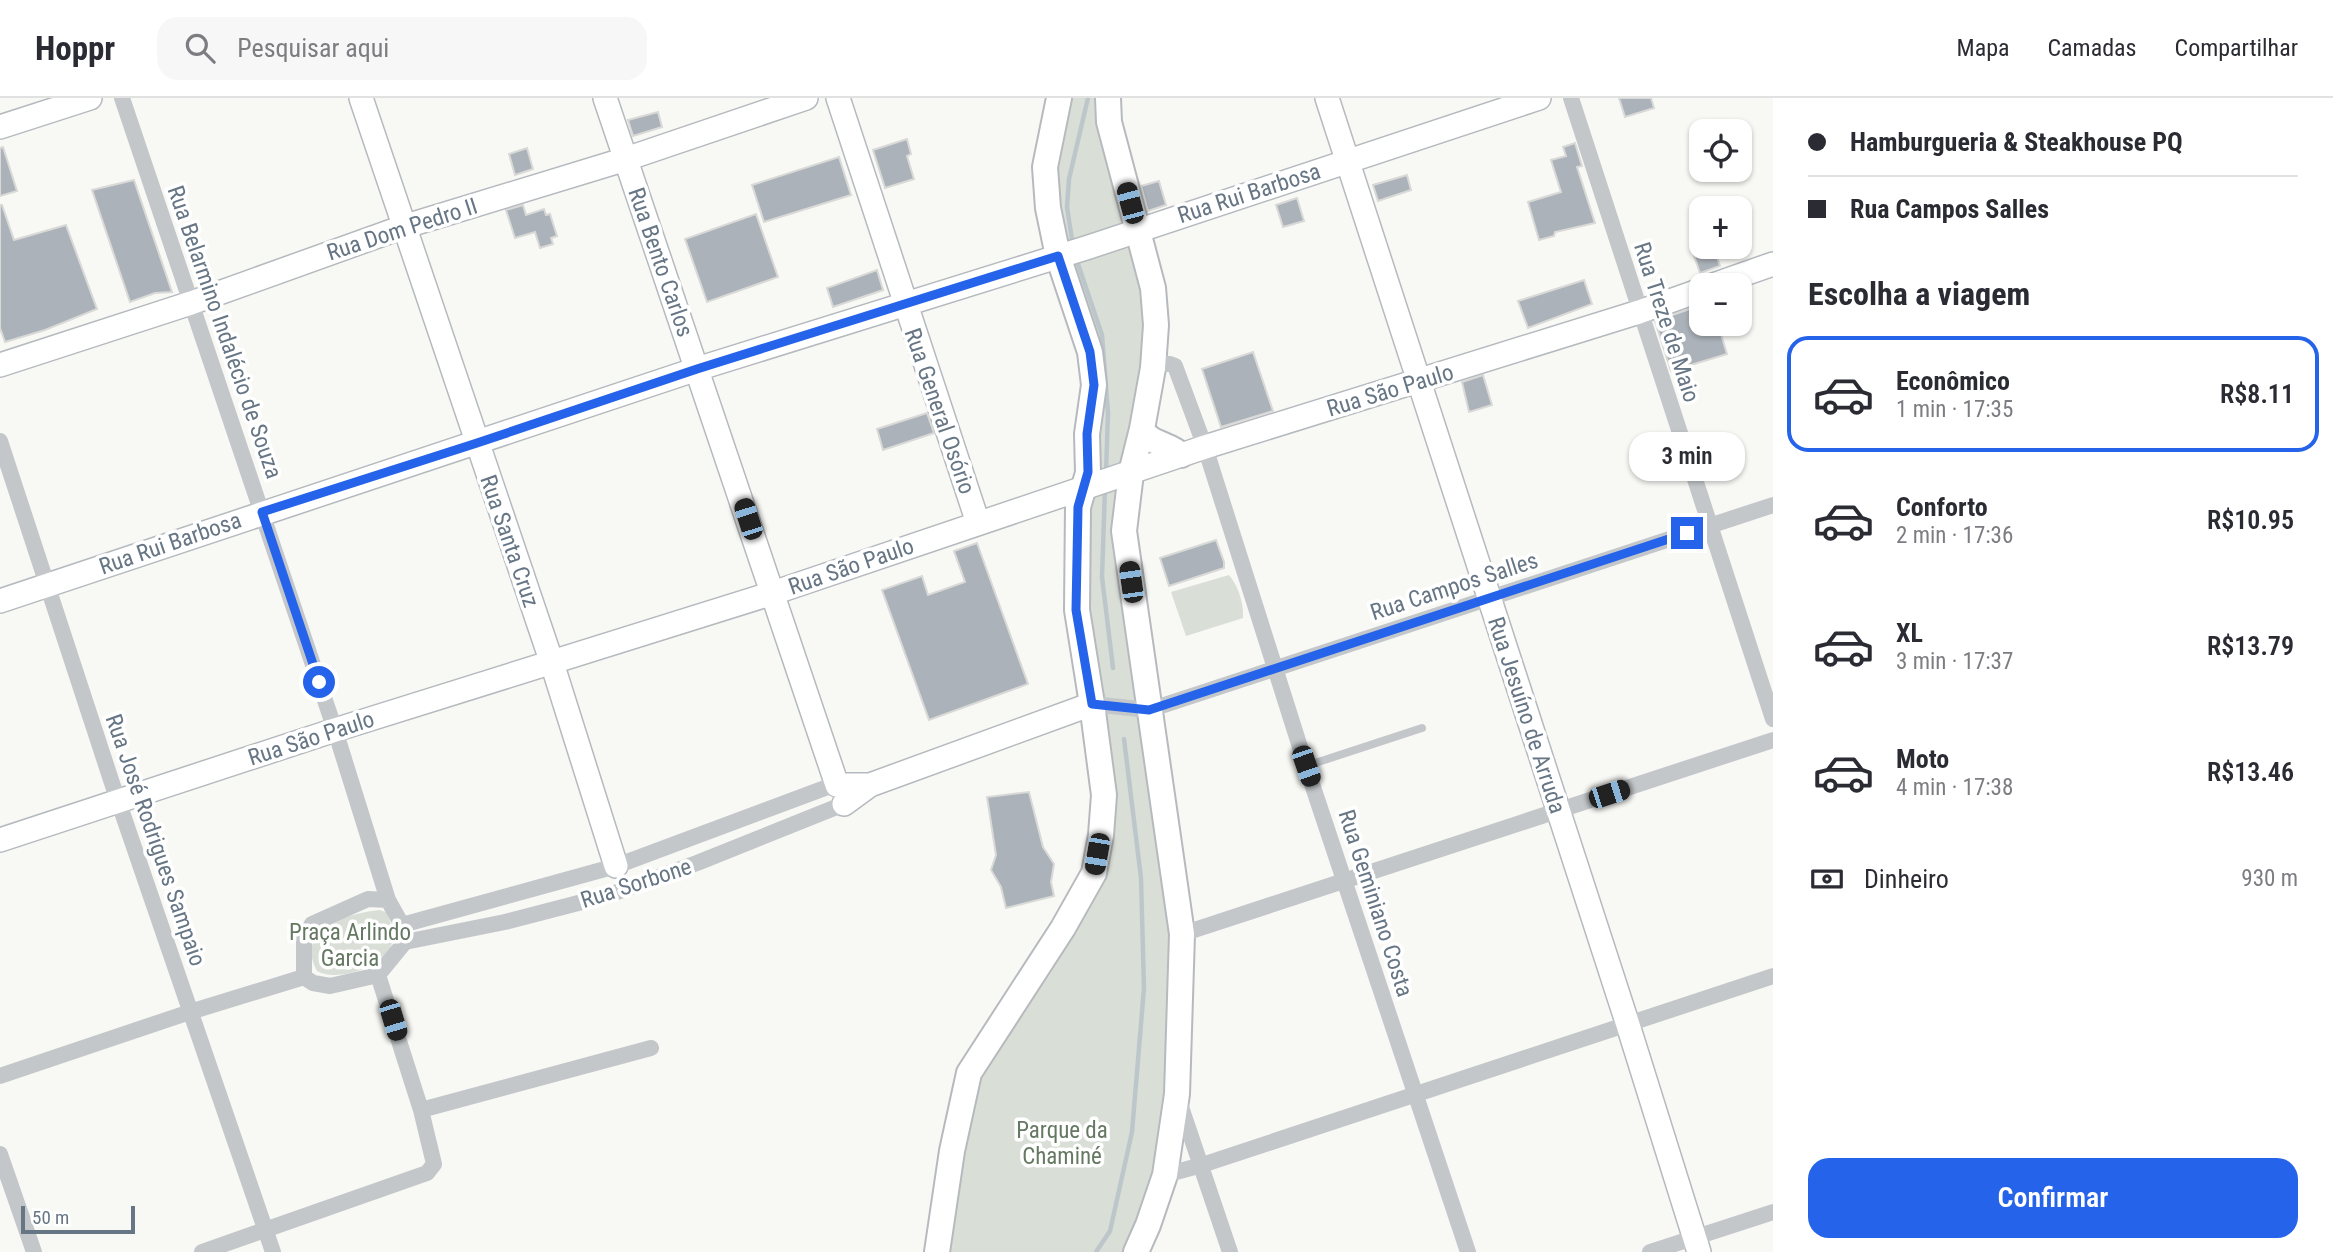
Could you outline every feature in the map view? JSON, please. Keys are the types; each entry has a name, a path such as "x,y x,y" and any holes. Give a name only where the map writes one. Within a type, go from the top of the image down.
{"main road":[{"path":"937,1252 952,1150 970,1073 1063,928 1094,873 1101,835 1104,795 1076,610 1078,507 1088,472 1087,434 1094,385 1090,352 1048,208 1045,167 1059,98"},
{"path":"1108,98 1109,122 1153,288 1156,325 1153,368 1142,429 1125,475 1124,531 1182,934 1177,1094 1165,1174 1136,1252"},
{"path":"1142,429 1145,435 1158,443 1173,447 1181,455"}],"street":[{"path":"0,127 90,98"},
{"name":"Rua Belarmino Indalécio de Souza","path":"122,98 335,730 388,900"},
{"name":"Rua Santa Cruz","path":"360,98 552,663 616,866"},
{"name":"Rua Bento Carlos","path":"605,98 841,795"},
{"name":"Rua Dom Pedro II","path":"0,365 191,303 403,227 626,159 806,98"},
{"name":"Rua General Osório","path":"838,98 978,523"},
{"name":"Rua Jesuíno de Arruda","path":"1327,98 1629,1025 1696,1245"},
{"name":"Rua Rui Barbosa","path":"0,601 697,369 1089,247 1539,98"},
{"name":"Rua Treze de Maio","path":"1570,98 1712,525 1773,719"},
{"path":"1747,273 1773,264"},
{"name":"Rua São Paulo","path":"0,839 335,730 773,593 1205,447 1639,312 1689,293"},
{"name":"Rua Geminiano Costa","path":"1153,368 1169,363 1175,366 1205,447 1306,766 1468,1252"},
{"name":"Rua José Rodrigues Sampaio","path":"0,441 46,586 272,1252"},
{"name":"Rua Campos Salles","path":"1149,710 1773,505"},
{"name":"Rua Sorbone","path":"405,942 505,922 609,895 697,863 841,795 1092,704 1149,710"},
{"path":"1182,934 1773,740"},
{"name":"Rua Sorbone","path":"402,925 616,866 825,788 841,795"},
{"path":"497,897 505,922"},
{"path":"368,899 388,900 402,925 405,942 379,975 330,986 313,984 304,977 304,938 313,924 368,899"},
{"path":"202,1252 427,1173 434,1164 421,1110 379,975"},
{"path":"1165,1174 1202,1166 1773,976"},
{"path":"0,1076 304,977"},
{"path":"421,1110 651,1048"},
{"path":"1177,1094 1230,1252"},
{"path":"0,1154 34,1252"},
{"path":"1650,1252 1696,1245 1773,1212"}],"lane":[{"path":"1306,766 1422,728"}],"green space":[{"name":"Parque da Chaminé","path":"1059,98 1108,98 1153,288 1124,531 1182,934 1177,1094 1136,1252 937,1252 952,1150 995,1031 1101,835 1077,610 1094,385 1048,208"},
{"path":"1229,575 1240,595 1243,618 1186,636 1171,592"},
{"name":"Praça Arlindo Garcia","path":"379,910 386,912 393,937 382,958 361,970 349,973 337,975 317,971 312,956 312,944 318,934 339,920"}],"building":[{"path":"1619,98 1651,98 1654,108 1625,117"},
{"path":"658,112 662,127 633,136 628,120"},
{"path":"907,139 911,154 907,156 914,179 885,188 873,150"},
{"path":"1575,143 1582,166 1577,167 1595,223 1555,232 1554,236 1539,240 1528,202 1561,192 1551,160 1566,156 1563,147"},
{"path":"3,147 17,191 0,196 0,148"},
{"path":"527,148 533,169 515,175 509,154"},
{"path":"839,157 851,195 764,222 752,185"},
{"path":"1407,175 1411,190 1378,201 1373,185"},
{"path":"134,180 172,292 155,293 130,302 92,190"},
{"path":"1159,181 1166,205 1148,211 1141,186"},
{"path":"1297,198 1304,221 1283,227 1276,205"},
{"path":"0,205 14,240 66,225 97,309 45,330 5,342 0,328"},
{"path":"523,205 526,215 544,209 546,215 550,214 557,236 551,238 553,244 540,248 535,232 515,238 506,210"},
{"path":"756,214 778,277 707,302 685,239"},
{"path":"1695,259 1718,259 1720,266 1700,273"},
{"path":"877,270 883,290 833,307 827,288"},
{"path":"1584,280 1592,304 1528,328 1518,301"},
{"path":"1689,309 1689,336 1722,336 1727,354 1671,371 1655,321"},
{"path":"1253,352 1273,411 1221,427 1202,369"},
{"path":"1483,375 1492,405 1469,412 1462,382"},
{"path":"927,413 934,433 883,450 877,429"},
{"path":"1216,540 1224,568 1169,586 1160,558"},
{"path":"977,543 1028,684 929,720 882,590 922,576 928,595 965,582 954,551"},
{"path":"1029,792 1043,847 1054,864 1051,882 1054,896 1006,908 1001,887 991,870 996,855 987,797"}],"waterway":[{"path":"1073,246 1067,207 1069,179 1088,98"},
{"path":"1076,258 1102,335 1108,413 1106,472"},
{"path":"1105,488 1102,577 1113,668"},
{"path":"1096,1252 1110,1231 1132,1132 1144,988 1141,878 1124,739"}],"route":[{"path":"319,682 262,512 697,369 1058,256 1090,352 1094,385 1087,434 1088,472 1078,507 1076,610 1092,704 1149,710 1687,533"}]}
